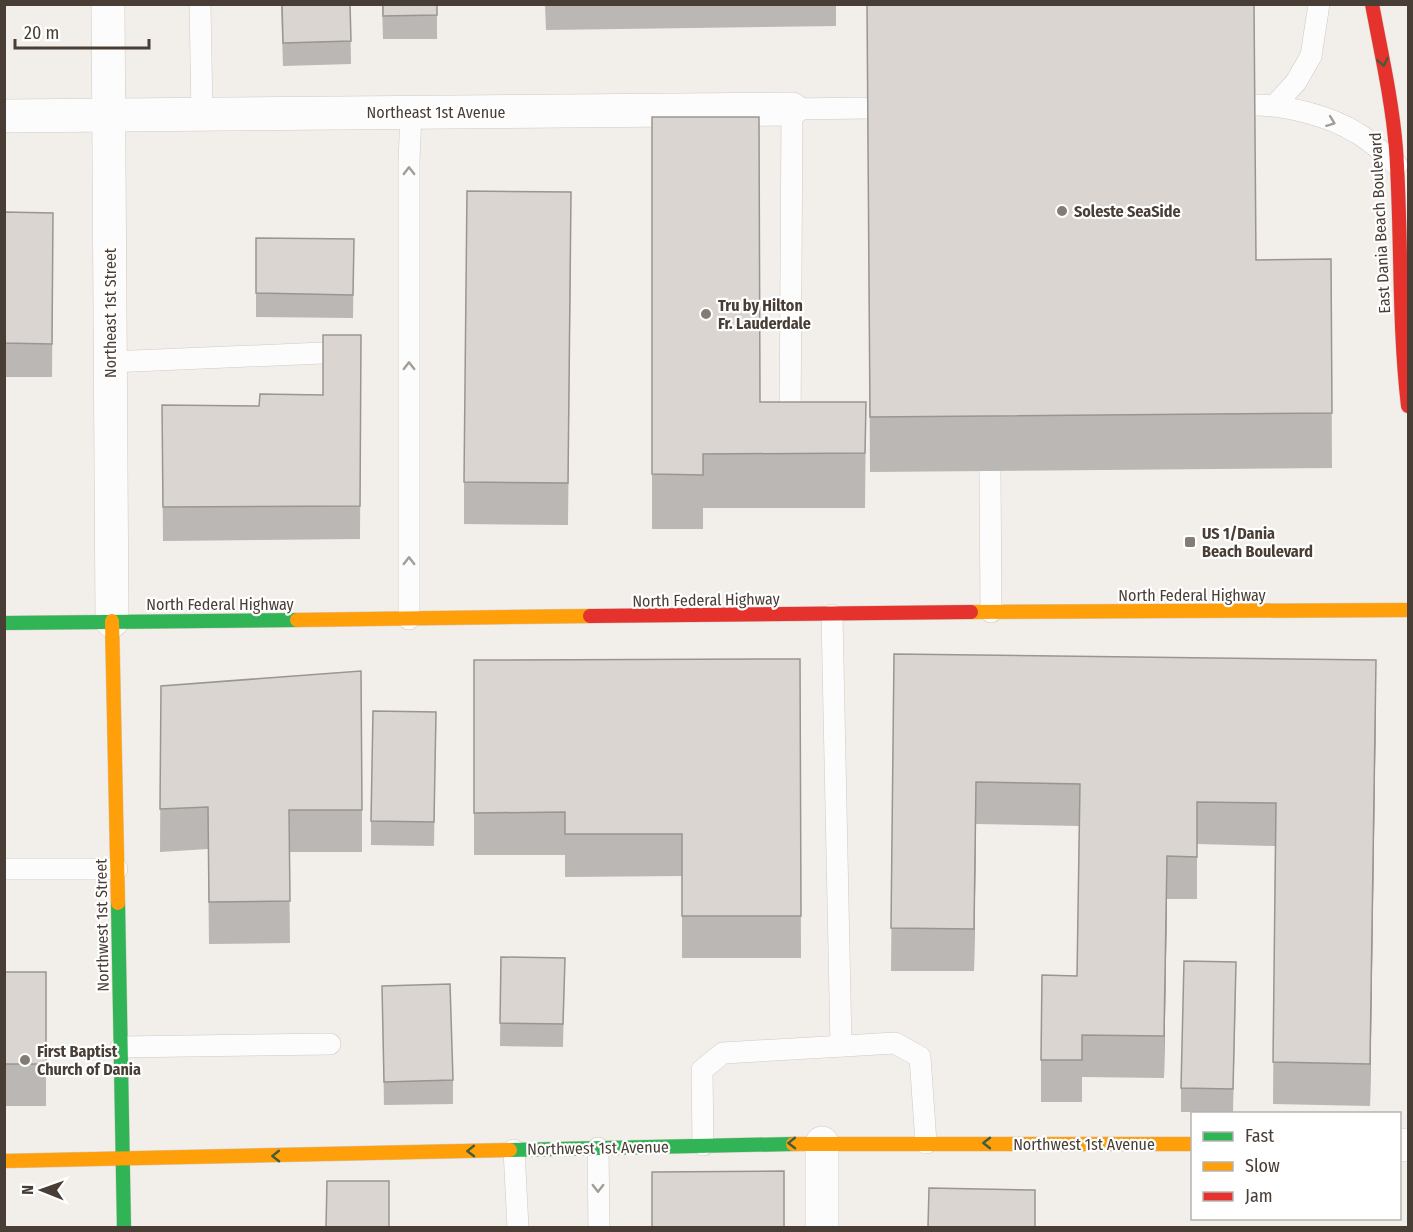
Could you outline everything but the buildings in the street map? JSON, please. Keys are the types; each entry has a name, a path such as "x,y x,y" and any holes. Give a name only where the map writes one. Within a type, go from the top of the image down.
{"street":[{"name":"Northeast 1st Street","path":"108,4 112,621"},
{"name":"East Dania Beach Boulevard","path":"1372,4 1387,82 1397,165 1403,366 1408,406"},
{"name":"Northeast 1st Avenue","path":"4,116 792,109"},
{"name":"North Federal Highway","path":"4,623 991,612 1408,610"},
{"name":"Northwest 1st Street","path":"112,621 124,1227"},
{"name":"Northwest 1st Avenue","path":"4,1161 822,1143 1191,1144"},
{"path":"822,1143 822,1227"}],"lane":[{"path":"200,4 202,114"},
{"path":"1319,4 1311,56 1296,82 1265,105 1330,120 1357,133 1397,165"},
{"name":"Northeast 1st Avenue","path":"792,109 868,108"},
{"path":"790,440 792,109"},
{"path":"409,619 409,162 411,113"},
{"path":"110,362 323,353"},
{"path":"990,471 991,612"},
{"path":"832,615 841,1046"},
{"path":"4,869 117,869"},
{"path":"703,1145 702,1070 723,1053 895,1043 920,1057 926,1143"},
{"path":"121,1047 330,1044"},
{"path":"598,1148 598,1227"},
{"path":"513,1150 518,1227"}],"traffic: fast":[{"path":"4,623 297,620"},
{"path":"118,903 124,1228"},
{"path":"510,1150 793,1144"}],"traffic: slow":[{"path":"971,612 1408,610"},
{"path":"297,620 590,616"},
{"path":"112,621 118,903"},
{"path":"793,1144 1191,1144"},
{"path":"4,1161 510,1150"}],"traffic: jam":[{"path":"1372,4 1389,94 1396,149 1403,342 1408,406"},
{"path":"590,616 971,612"}],"place":[{"name":"Soleste SeaSide","path":"1062,211"},
{"name":"Tru by Hilton Fr. Lauderdale","path":"706,314"},
{"name":"US 1/Dania Beach Boulevard","path":"1190,542"},
{"name":"First Baptist Church of Dania","path":"25,1060"}]}
